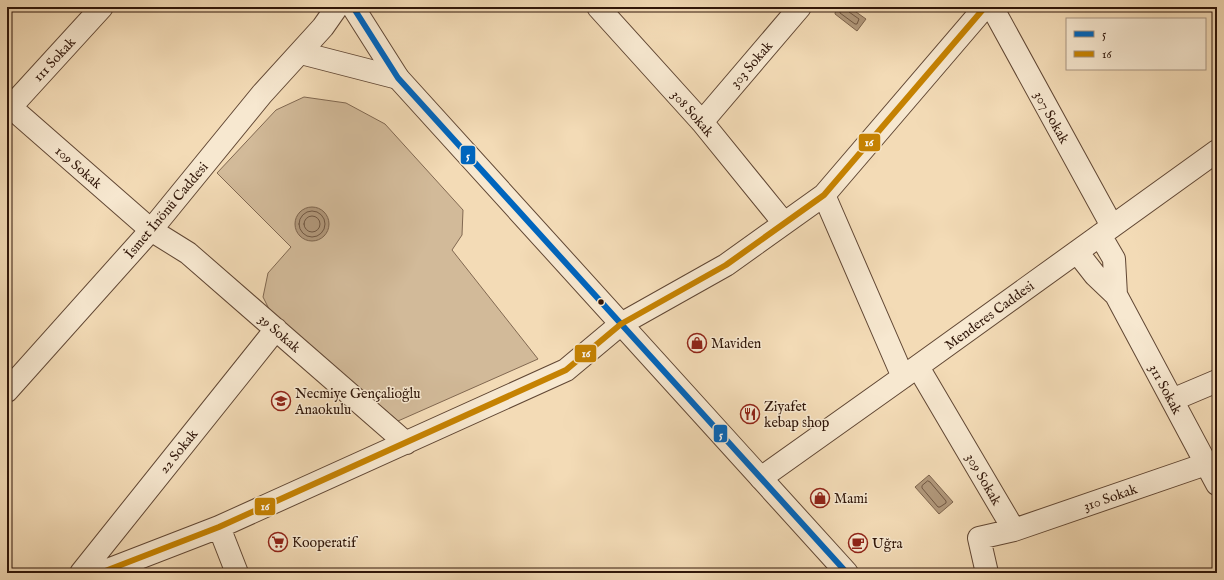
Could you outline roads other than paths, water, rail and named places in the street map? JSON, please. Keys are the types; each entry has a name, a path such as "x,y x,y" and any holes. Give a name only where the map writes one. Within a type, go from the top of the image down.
{"street":[{"name":"111 Sokak","path":"8,107 102,7"},
{"name":"İsmet İnönü Caddesi","path":"7,391 151,230 262,94 323,27 337,7"},
{"path":"353,7 398,78 848,573"},
{"name":"308 Sokak","path":"598,7 702,122 784,223"},
{"name":"303 Sokak","path":"702,122 800,7"},
{"path":"100,573 220,526 566,370 621,324 726,265 824,195 985,7"},
{"name":"307 Sokak","path":"992,7 1106,231 1114,259 1116,295"},
{"path":"300,53 398,78"},
{"name":"109 Sokak","path":"8,107 151,230"},
{"name":"Menderes Caddesi","path":"761,478 1217,151"},
{"name":"309 Sokak","path":"824,195 910,372 1014,530"},
{"name":"39 Sokak","path":"151,230 188,253 406,443"},
{"path":"1077,252 1095,275 1116,295"},
{"name":"311 Sokak","path":"1116,295 1217,484"},
{"name":"22 Sokak","path":"81,573 276,329"},
{"path":"1172,400 1217,381"},
{"name":"310 Sokak","path":"1014,530 1206,464"},
{"path":"220,526 238,573"},
{"path":"988,573 979,538 1014,530"}],"water":[{"path":"836,7 849,7 866,19 857,31 835,14"},
{"path":"309,207 315,207 319,208 326,214 329,224 328,231 322,238 315,241 309,241 305,240 298,234 295,227 295,221 296,217 302,210"},
{"path":"929,475 953,502 939,514 915,487"}],"place":[{"name":"Maviden","path":"697,343"},
{"name":"Necmiye Gençalioğlu Anaokulu","path":"281,401"},
{"name":"Ziyafet kebap shop","path":"750,414"},
{"name":"Mami","path":"820,498"},
{"name":"Kooperatif","path":"278,542"},
{"name":"Uğra","path":"858,543"}]}
